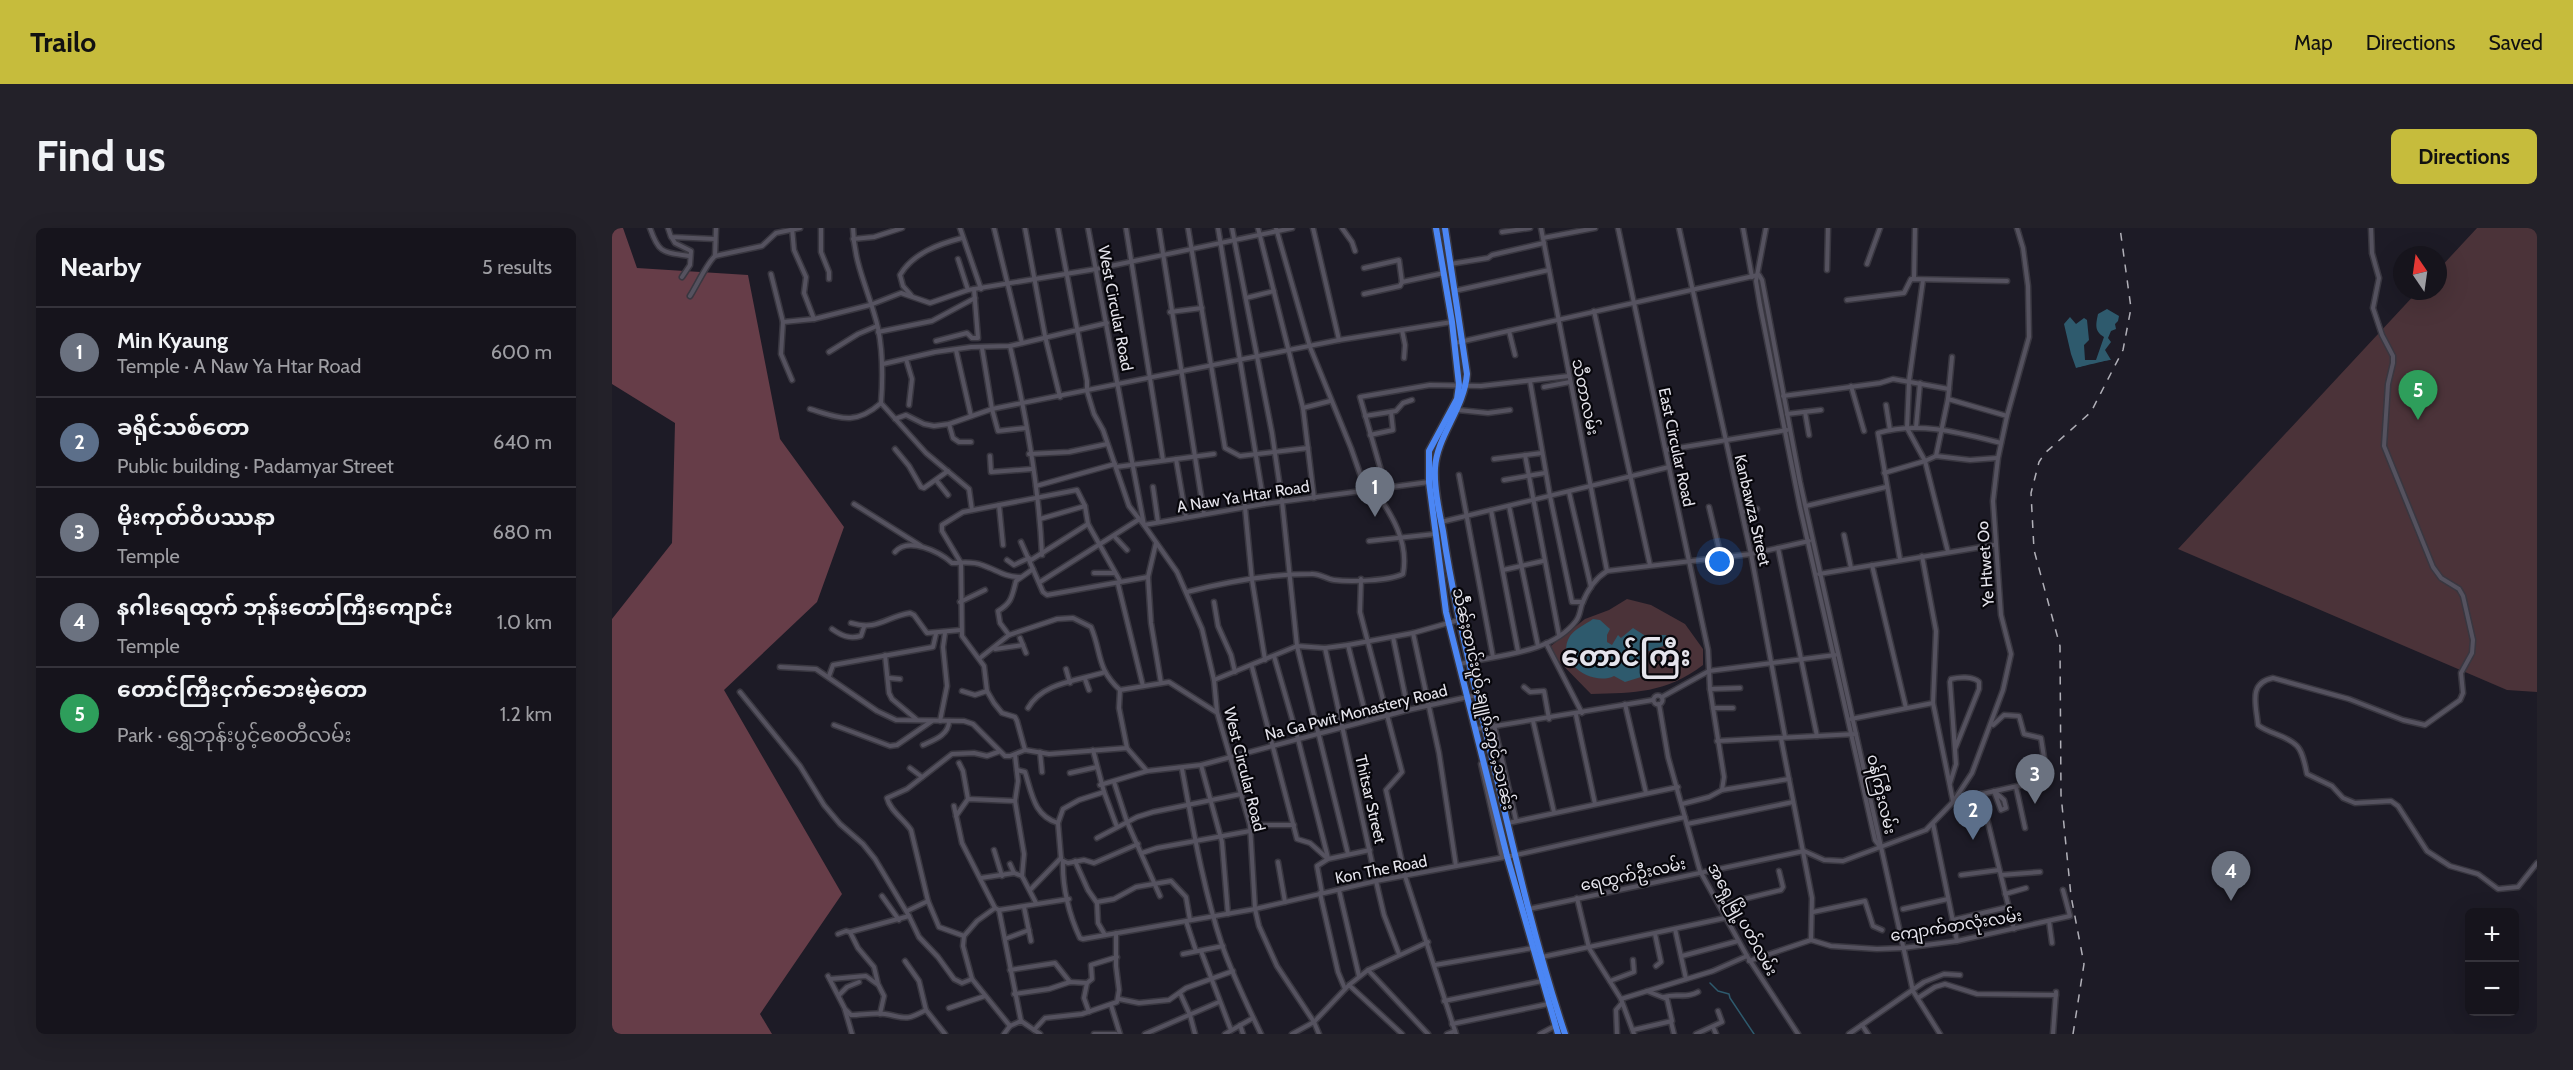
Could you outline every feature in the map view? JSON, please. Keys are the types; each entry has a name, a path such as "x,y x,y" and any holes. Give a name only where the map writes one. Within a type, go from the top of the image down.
{"highway":[{"name":"သဵႅၼ်ႈတၢင်းပူဝ်ႇၶျူၵ်ႉဢွင်ႇသၢၼ်း","path":"1432,482 1437,455 1458,410 1462,386 1436,228"},
{"name":"သဵႅၼ်ႈတၢင်းပူဝ်ႇၶျူၵ်ႉဢွင်ႇသၢၼ်း","path":"1444,228 1467,374 1457,399 1430,451 1437,522 1516,855 1542,981 1558,1034"},
{"name":"သဵႅၼ်ႈတၢင်းပူဝ်ႇၶျူၵ်ႉဢွင်ႇသၢၼ်း","path":"1437,522 1435,534 1449,623 1477,729 1505,857 1533,948 1565,1034"}],"street":[{"path":"650,228 659,249 663,252 689,256"},
{"path":"668,228 675,243 691,251 690,265 682,277"},
{"path":"715,256 716,228"},
{"path":"690,296 710,260 715,256 762,246 776,233 800,228"},
{"path":"821,228 820,252 829,272 829,279"},
{"path":"853,228 853,239 864,290 878,329 883,364 881,403 926,453 970,491 972,510"},
{"path":"853,239 881,235 902,228"},
{"path":"960,228 981,289"},
{"path":"994,228 1022,343"},
{"path":"1025,228 1045,336 1060,397"},
{"path":"1058,228 1087,391 1129,506 1144,525"},
{"name":"West Circular Road","path":"1088,228 1144,525 1171,562 1187,592 1206,642 1214,680 1217,712 1250,825 1255,909 1268,948 1314,1022 1319,1034"},
{"path":"1126,228 1162,460"},
{"path":"1158,228 1204,514"},
{"path":"1188,228 1225,448 1240,456 1308,448"},
{"path":"1218,228 1264,504"},
{"path":"1232,228 1259,357 1275,452 1297,646 1348,854"},
{"path":"1258,228 1303,408 1314,498"},
{"path":"783,322 814,319 870,305 901,293 930,303 968,290 1096,269 1234,242 1292,228"},
{"path":"1313,228 1339,340"},
{"path":"1342,228 1352,242 1355,251"},
{"path":"1502,232 1530,228"},
{"name":"သီတာလမ်း","path":"1541,228 1607,571"},
{"path":"1450,264 1488,258 1578,230 1595,228"},
{"name":"East Circular Road","path":"1618,228 1708,650 1710,689 1724,777 1722,789"},
{"name":"Kanbawza Street","path":"1679,228 1751,554 1772,663 1789,779 1804,851 1813,912 1811,940"},
{"path":"1743,228 1752,277"},
{"path":"1455,343 1759,275 1766,228"},
{"path":"1827,270 1828,228"},
{"path":"1867,264 1880,228"},
{"path":"1847,300 1904,293 1911,280 1915,228"},
{"name":"Ye Htwet Oo","path":"1881,848 1917,835 1934,824 1954,801 1972,773 2004,690 2011,654 2001,615 1994,545 1993,501 2001,443 2029,336 2028,286 2023,248 2017,228"},
{"path":"2371,228 2372,252 2379,278 2373,308 2382,336 2393,356 2388,384 2384,446 2433,567 2441,578 2459,589 2463,596 2473,640 2472,653 2460,673 2463,693 2460,700 2425,725 2403,720 2349,699 2273,678 2262,680 2257,687 2258,724 2298,747 2307,774 2332,786 2343,798 2355,803 2391,801 2398,806 2427,851 2438,861 2478,874 2498,889 2518,887 2537,863"},
{"path":"792,229 794,250 806,277 804,293 814,319"},
{"path":"1277,230 1310,347 1366,491"},
{"path":"671,237 715,239"},
{"path":"911,296 901,280 900,275 905,267 938,244 962,238"},
{"path":"957,260 968,290"},
{"path":"1364,268 1398,260 1402,282"},
{"path":"1454,291 1549,270"},
{"path":"1365,294 1400,286 1402,282 1444,273"},
{"path":"771,274 783,322 781,354 792,380"},
{"name":"ဝန်ကြီးလမ်း","path":"1759,275 1762,280 1787,414 1787,430 1806,506 1810,541"},
{"name":"ဝန်ကြီးလမ်း","path":"1759,275 1756,281 1760,305 1810,541 1881,848"},
{"path":"1911,280 2007,281"},
{"path":"1923,280 1909,381 1907,428 1925,461 1948,552"},
{"path":"936,341 967,333 972,338 978,338 974,289"},
{"path":"1246,298 1274,291"},
{"path":"829,352 858,334 932,321 975,298"},
{"path":"1170,312 1202,308"},
{"path":"1594,311 1650,565"},
{"path":"895,419 906,415 924,424 949,424 992,409 1339,340 1452,322"},
{"path":"883,364 935,352 1010,346 1107,323"},
{"path":"1402,330 1405,345 1404,358"},
{"path":"1509,331 1515,356"},
{"path":"1010,346 1023,404 1029,454 1036,486 1042,555"},
{"path":"982,348 992,409 998,430 1026,428"},
{"path":"956,350 971,416"},
{"path":"1936,456 1948,399 1952,357"},
{"path":"906,359 912,379 909,405"},
{"path":"1386,488 1360,398 1430,385 1462,386 1569,376"},
{"path":"1783,396 1880,383 1893,379 1949,389"},
{"path":"1530,381 1545,473 1572,602 1583,602"},
{"path":"1544,387 1570,382"},
{"path":"1916,428 1920,383"},
{"path":"1851,386 1864,431"},
{"path":"1948,399 2007,416"},
{"path":"1365,416 1391,412 1400,408 1403,403 1412,400"},
{"path":"1303,408 1330,401"},
{"path":"810,409 849,419 863,416 881,403"},
{"path":"1886,405 1890,430"},
{"path":"1458,410 1488,413 1510,410"},
{"path":"1787,414 1821,410"},
{"path":"1370,435 1393,430 1391,412"},
{"path":"1805,412 1809,435"},
{"path":"949,424 952,438 958,442 971,442"},
{"path":"1900,560 1878,433 1907,428 1942,430 2001,443"},
{"path":"1666,450 1787,430"},
{"path":"1029,454 1069,452 1107,444"},
{"path":"895,449 909,466 921,487 924,488 948,471"},
{"path":"1494,459 1542,453"},
{"path":"1036,486 1116,466 1214,454"},
{"path":"1525,455 1531,500 1558,635"},
{"path":"990,456 992,472 1032,469"},
{"path":"1884,473 1936,456 1970,460 1998,458"},
{"path":"1176,459 1186,517"},
{"path":"1437,522 1466,517 1669,467"},
{"path":"1504,480 1545,473"},
{"path":"1459,475 1493,657"},
{"path":"936,480 948,495"},
{"name":"A Naw Ya Htar Road","path":"1144,525 1282,501 1432,482"},
{"path":"1806,506 1886,487"},
{"path":"1153,488 1158,522"},
{"path":"1187,592 1219,584 1288,575 1314,573 1333,580 1391,578 1403,574 1401,538 1388,509 1374,489"},
{"path":"1025,750 1015,717 1002,713 987,691 986,675 980,658 968,646 961,630 959,602 961,563 942,525 954,516 999,504 1077,490 1085,506 1088,524 1119,583 1143,686"},
{"path":"1569,492 1591,588"},
{"path":"1244,497 1252,580 1265,660"},
{"path":"854,504 924,548"},
{"path":"999,504 1003,546"},
{"path":"1040,519 1085,506"},
{"path":"1509,506 1538,646"},
{"path":"1709,507 1720,557"},
{"path":"1742,512 1757,509"},
{"path":"1491,510 1518,651"},
{"path":"1040,582 1098,543 1114,536 1138,520"},
{"path":"1007,560 1014,565 1042,555 1088,524"},
{"path":"1369,541 1435,534"},
{"path":"1844,534 1851,568"},
{"path":"1114,536 1127,550"},
{"path":"1460,664 1546,643 1576,621 1591,588 1607,571 1751,554 1810,541"},
{"path":"1021,542 1043,592 1047,595 1148,577"},
{"path":"1156,543 1148,577 1151,623 1161,683"},
{"path":"1818,574 1994,545"},
{"path":"895,552 903,546 924,548 940,553 952,563 981,564 999,574 1020,577"},
{"path":"1778,548 1817,736"},
{"path":"1922,556 1936,631 1933,703 1954,801 2022,785"},
{"path":"1503,570 1543,561"},
{"path":"1872,564 1905,708"},
{"path":"1009,635 1000,623 998,611 1008,605 1014,596 1016,581 1033,569"},
{"path":"1094,573 1115,573"},
{"path":"1361,579 1360,612 1402,772 1386,790 1405,876 1456,1033 1447,1034"},
{"path":"959,602 985,590"},
{"path":"1214,602 1218,626 1231,654 1235,672"},
{"path":"851,623 864,627 912,614 927,633 961,630"},
{"path":"980,658 1009,635 1057,619 1072,618 1090,627 1097,655 1105,672 1120,690 1119,708 1127,748 1147,771"},
{"path":"1214,680 1252,667 1297,646 1326,648 1348,645 1413,633 1459,620"},
{"path":"832,629 843,636 856,638 861,636 864,627"},
{"path":"940,721 947,686 943,646 945,633"},
{"path":"1413,633 1439,753 1456,866"},
{"path":"828,676 833,665 933,647 936,634"},
{"path":"1393,637 1408,710"},
{"path":"1020,638 1026,653"},
{"path":"1546,643 1582,713"},
{"path":"994,649 1023,645"},
{"path":"1348,645 1367,720"},
{"name":"Thitsar Street","path":"1326,648 1384,915 1399,954"},
{"path":"885,655 889,678 888,688 892,699 916,719"},
{"path":"1477,729 1549,719 1653,700 1657,695 1662,697 1709,671 1836,655"},
{"path":"1274,656 1298,739 1328,859"},
{"path":"780,667 816,669 877,711 896,720 964,721 973,724 1005,756 1015,755 1025,750 1040,752 1127,748"},
{"path":"1252,667 1274,744 1297,840 1310,843 1328,859"},
{"path":"1066,669 1070,683"},
{"path":"1028,708 1039,693 1105,672"},
{"path":"889,678 900,679"},
{"path":"1949,784 1956,764 1950,682 1956,678 1976,679 1979,689 1955,749"},
{"path":"1085,679 1089,690"},
{"path":"1120,690 1171,682 1217,712"},
{"path":"1524,687 1530,692 1544,691 1549,719"},
{"path":"1710,689 1740,688"},
{"path":"962,691 975,695 987,691"},
{"path":"740,692 800,766 824,805 840,825 863,844 875,859 919,937 954,979 962,983 972,979"},
{"name":"Na Ga Pwit Monastery Road","path":"1100,785 1147,771 1182,769 1201,765 1367,720 1477,695"},
{"path":"1653,700 1659,705 1662,697"},
{"path":"1467,698 1505,857"},
{"path":"1850,719 1933,703"},
{"path":"1625,704 1646,793"},
{"name":"အရှေ့မြို့ပတ်လမ်း","path":"1659,705 1668,757 1701,871 1748,958 1798,1034"},
{"path":"1713,708 1733,708"},
{"path":"1576,714 1595,804"},
{"path":"1990,728 2004,715 2019,716 2024,734 2041,738 2045,764"},
{"name":"ဝန်ကြီးလမ်း","path":"1850,719 1850,734 1875,840 1881,848"},
{"path":"834,725 890,746 897,745 932,721"},
{"path":"923,745 945,733 949,729 950,721"},
{"path":"1533,721 1554,812"},
{"path":"1494,725 1516,820"},
{"path":"1717,741 1856,734"},
{"path":"1093,750 1100,785 1118,827"},
{"path":"964,936 939,927 928,901 911,830 905,821 891,809 887,798 907,789 952,754 974,753 987,756 999,752"},
{"path":"1040,752 1042,772"},
{"path":"1015,755 1017,770 1015,801 1024,854 1022,876 1036,903"},
{"path":"956,816 968,799 963,771 959,763"},
{"path":"1201,765 1221,836 1228,914"},
{"path":"910,768 922,777"},
{"path":"1070,773 1096,768"},
{"path":"1182,769 1196,841 1222,946 1261,1034"},
{"path":"1017,770 1025,772 1036,806 1041,814 1046,819 1059,823"},
{"path":"1682,804 1709,797 1722,789 1789,779"},
{"path":"1114,782 1127,822 1160,896"},
{"path":"1508,823 1678,787"},
{"path":"2016,787 2025,828"},
{"path":"1994,791 2007,803 2006,808 2001,810 1994,791"},
{"path":"1010,1026 972,979 963,946 964,936 977,921 997,909 1068,899 1063,880 1059,823 1063,809 1079,800 1104,792"},
{"path":"1097,838 1127,822 1153,812 1241,794"},
{"path":"1981,794 2014,929"},
{"path":"968,799 1015,801"},
{"path":"1687,824 1793,802"},
{"path":"954,806 962,843 997,909 1005,939 1014,994 1022,1021 1040,1034"},
{"name":"Kon The Road","path":"1068,899 1072,922 1081,939 1255,909 1376,881 1516,855 1685,817"},
{"path":"1934,824 1957,940"},
{"path":"1250,825 1294,825"},
{"path":"1142,853 1250,831"},
{"path":"1062,859 1065,863 1084,860 1094,863 1138,844"},
{"path":"1881,848 1913,991 1940,1034"},
{"name":"ရေထွက်ဦးလမ်း","path":"1528,909 1804,851 1824,860 1843,861 1881,848"},
{"path":"994,850 1002,876"},
{"path":"1345,989 1338,972 1316,868 1328,859 1370,850"},
{"path":"1030,889 1062,859"},
{"path":"1075,861 1088,890 1097,902 1098,923 1105,935"},
{"path":"1278,862 1285,902"},
{"path":"1010,864 1014,873"},
{"path":"1719,905 1780,890 1783,887 1779,872"},
{"path":"1961,875 2040,872"},
{"path":"981,878 1014,873 1022,876"},
{"path":"1097,902 1114,899 1136,887 1172,880 1182,891 1188,903 1188,932 1199,952 1231,1030"},
{"path":"2005,894 2026,888"},
{"path":"1339,890 1359,976"},
{"name":"ကျောက်တလုံးလမ်း","path":"1811,940 1831,946 1877,950 1957,940 2014,929 2070,916 2063,890"},
{"path":"882,896 898,920"},
{"path":"1577,898 1589,948 1621,1001 1633,1032 1671,1022"},
{"path":"1903,909 1948,899"},
{"path":"906,911 928,901"},
{"path":"1813,912 1865,901 1873,926 1882,930"},
{"path":"1024,907 1031,941"},
{"path":"1953,920 2008,907"},
{"path":"838,933 850,932 909,916"},
{"path":"1538,958 1725,918"},
{"path":"2049,921 2052,944"},
{"path":"1675,928 1686,979"},
{"path":"1005,939 1029,930"},
{"path":"850,932 858,948 874,967 884,996 880,1014"},
{"path":"1116,933 1119,999"},
{"path":"1655,933 1661,962 1656,966"},
{"path":"1617,1034 1616,1010 1621,1001 1748,958 1811,940"},
{"path":"1682,956 1738,941"},
{"path":"1292,1034 1314,1022 1359,976 1399,954 1428,942"},
{"path":"1183,954 1222,946"},
{"path":"1435,965 1533,948"},
{"path":"1089,1011 1084,998 1087,983 1092,979 1090,969 1093,963 1117,957"},
{"path":"1610,981 1634,972 1633,960"},
{"path":"905,961 919,981 926,1010 944,1034"},
{"path":"1010,970 1055,963 1070,982"},
{"path":"1368,970 1428,1034"},
{"path":"1034,1030 1045,1018 1089,1011 1111,1005 1119,999 1150,1004 1169,1000 1186,988 1233,971"},
{"path":"1849,1034 1934,976 1960,975"},
{"path":"852,1034 845,1009 829,977 866,976 878,984"},
{"path":"1444,1001 1542,981"},
{"path":"839,995 847,987 859,982"},
{"path":"1014,994 1049,989 1070,982 1087,983"},
{"path":"1918,999 1935,987 1945,984 1977,994 2056,994 2053,1034"},
{"path":"1349,985 1402,1034"},
{"path":"1646,991 1664,997 1668,1002 1674,1034"},
{"path":"1664,997 1671,995 1686,997 1698,992"},
{"path":"1180,993 1190,1015 1195,1034"},
{"path":"949,1008 985,995"},
{"path":"1148,1034 1219,1002"},
{"path":"1452,1024 1548,1004"},
{"path":"1094,1034 1118,1034 1111,1005"},
{"path":"845,1009 851,1015 880,1014 904,1020 916,1017 926,1010"},
{"path":"1696,1034 1722,1022 1718,1011"},
{"path":"1225,1034 1253,1018"},
{"path":"1004,1034 1010,1026 1022,1021"},
{"path":"1240,1025 1243,1034"},
{"path":"1862,1025 1868,1034"},
{"path":"1540,1034 1555,1026"},
{"path":"1713,1027 1716,1034"}],"shaded area":[{"path":"612,228 623,228 637,268 748,275 780,439 844,527 817,602 724,690 842,894 760,1014 772,1034 612,1034 612,619 672,543 675,423 612,384"},
{"path":"2477,228 2537,228 2537,692 2507,690 2178,549 2410,300 2447,300 2447,260"},
{"path":"1627,599 1651,605 1685,624 1703,649 1703,665 1676,681 1650,690 1591,694 1547,649 1585,619 1609,610"}],"water":[{"path":"2107,309 2119,316 2115,324 2116,329 2111,331 2108,338 2111,342 2105,350 2111,360 2076,368 2064,324 2070,317 2076,324 2084,318 2087,320 2089,340 2084,345 2085,360 2096,360 2104,337 2097,330 2098,314"},
{"path":"1593,619 1600,620 1610,629 1607,642 1612,645 1618,635 1621,638 1633,628 1644,635 1666,635 1669,644 1646,652 1646,665 1641,677 1625,682 1614,676 1596,678 1586,675 1571,663 1566,645 1572,633"}],"waterway":[{"path":"1710,983 1718,991 1729,994 1754,1034"}],"railway":[{"path":"2073,1034 2084,964 2071,896 2061,795 2060,646 2034,550 2031,493 2039,462 2045,453 2091,412 2123,350 2131,308 2120,228"}],"place":[{"name":"တောင်ကြီးငှက်ဘေးမဲ့တော","path":"2418,420"},
{"name":"Min Kyaung","path":"1375,517"},
{"name":"မိုးကုတ်ဝိပဿနာ","path":"2035,804"},
{"name":"ခရိုင်သစ်တော","path":"1973,840"},
{"name":"နဂါးရေထွက် ဘုန်းတော်ကြီးကျောင်း","path":"2231,901"}],"district":[{"name":"တောင်ကြီး","path":"1626,656"}]}
